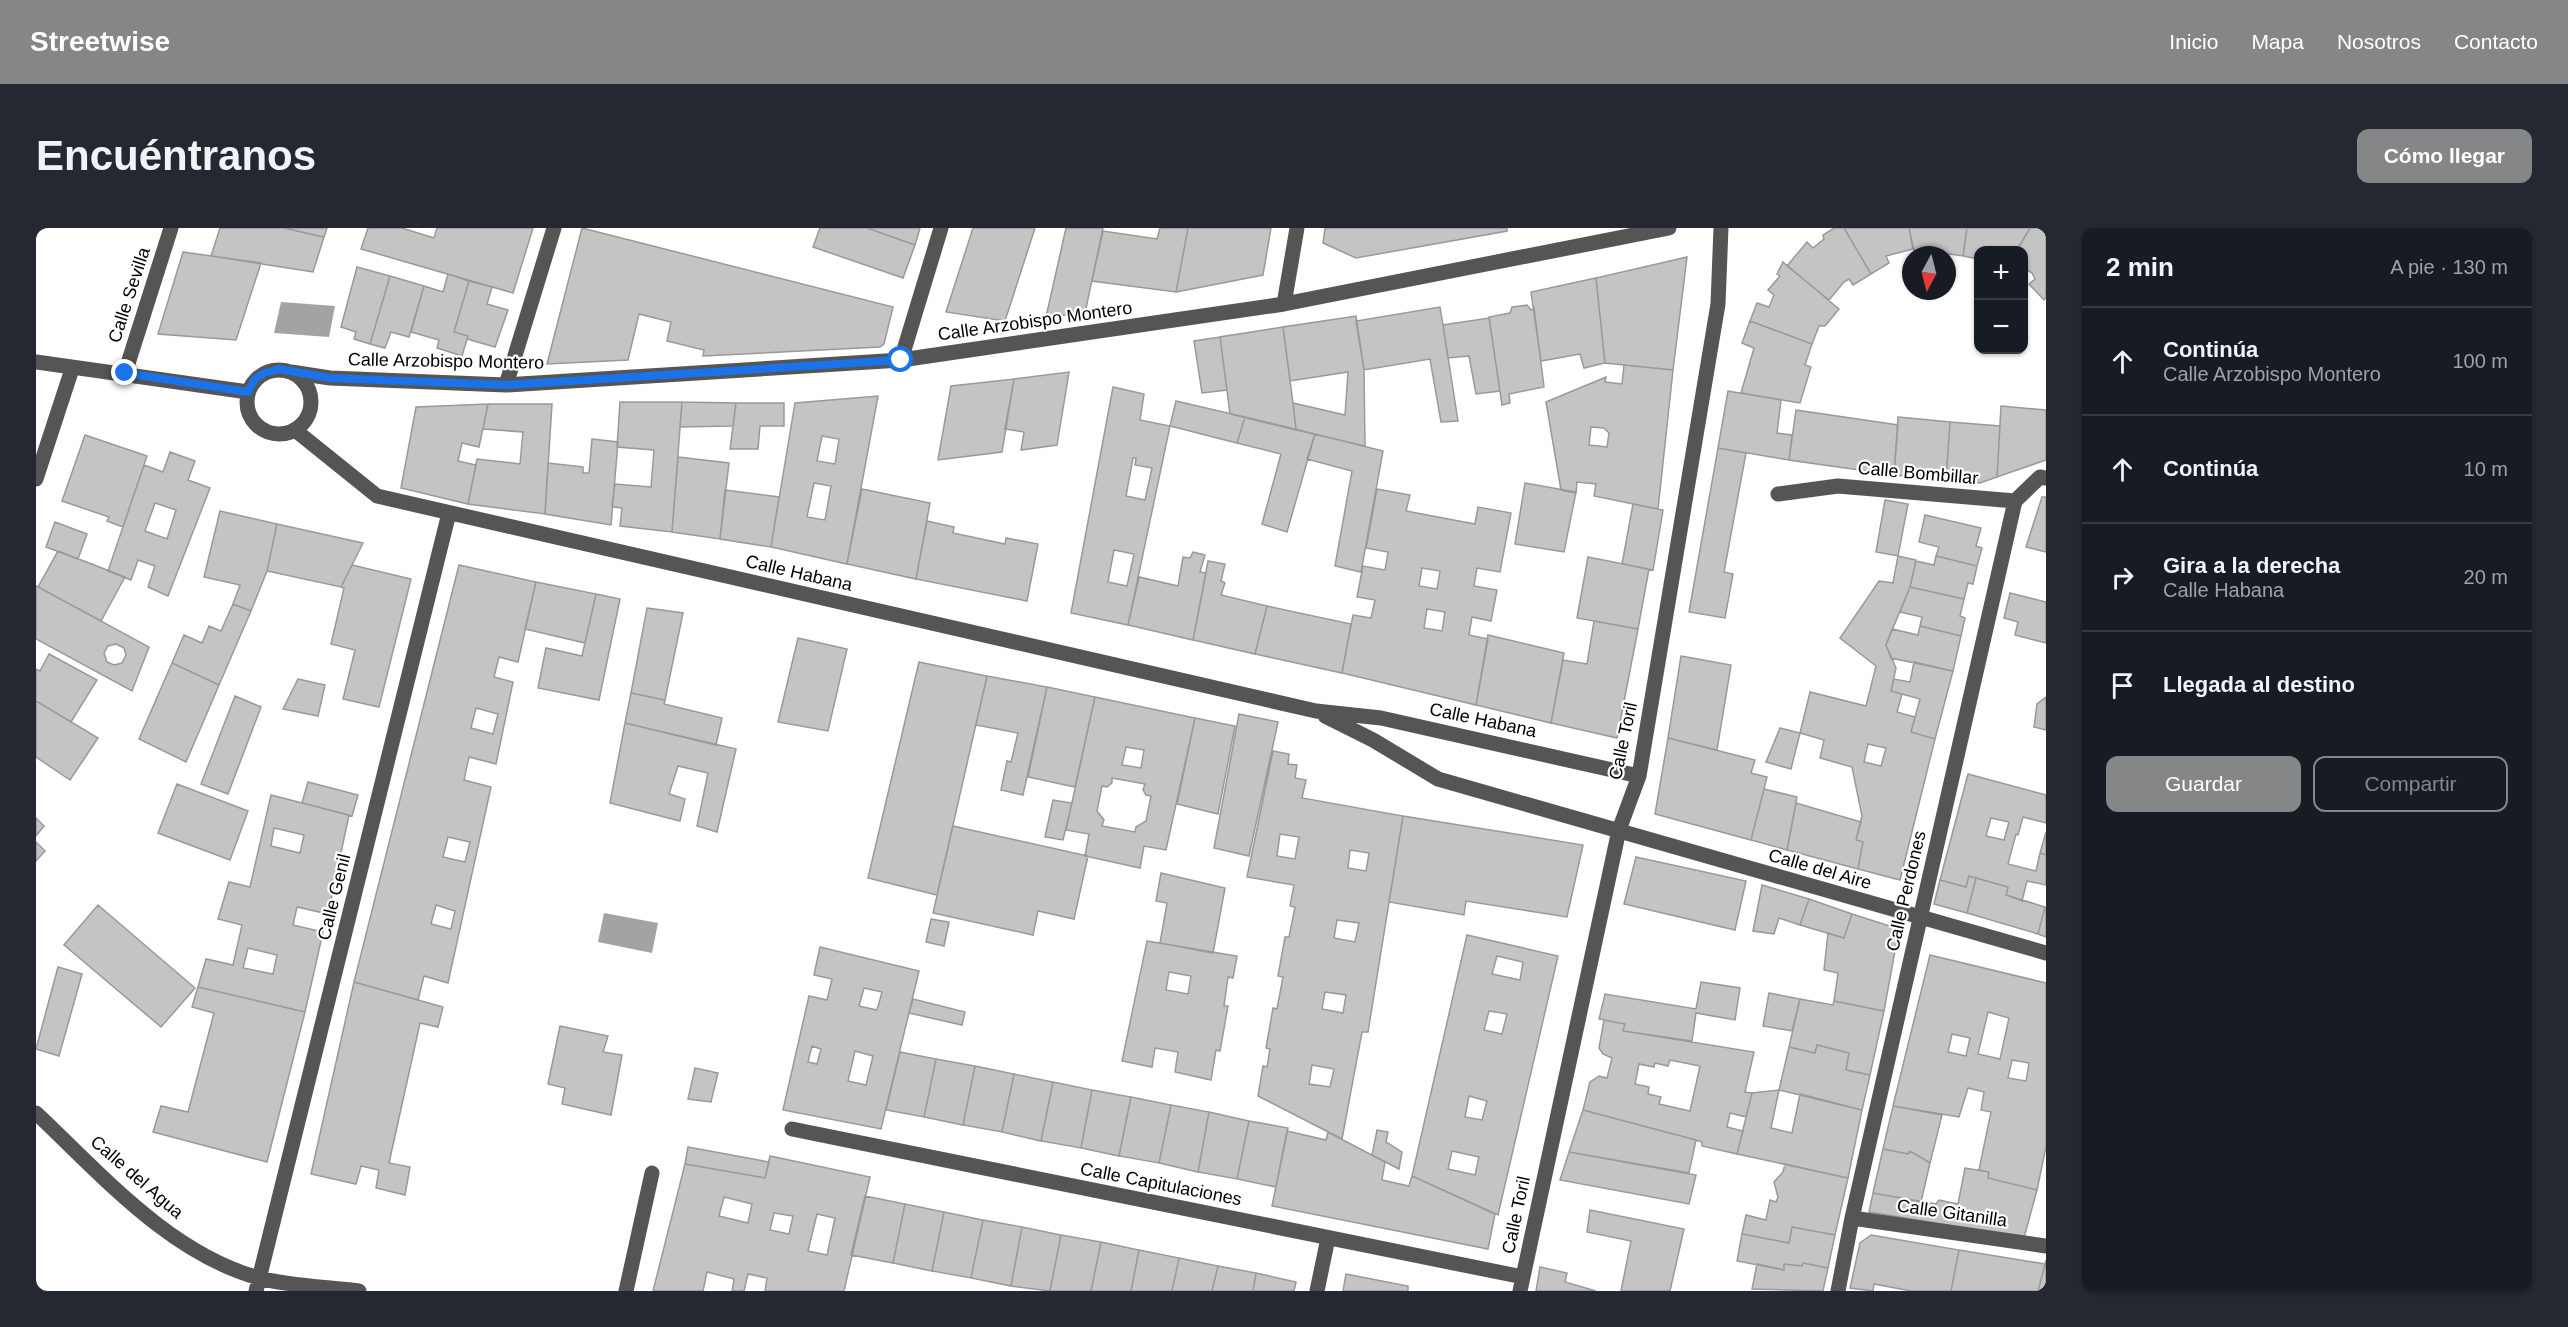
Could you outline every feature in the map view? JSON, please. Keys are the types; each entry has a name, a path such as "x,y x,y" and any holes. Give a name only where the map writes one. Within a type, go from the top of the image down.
{"street":[{"name":"Calle Sevilla","path":"125,373 171,228"},
{"path":"506,385 554,228"},
{"path":"901,360 941,228"},
{"path":"1284,304 1297,228"},
{"name":"Calle Arzobispo Montero","path":"291,372 330,378 506,385 901,360 1284,304 1669,228"},
{"name":"Calle Toril","path":"1522,1284 1619,830 1639,776 1718,304 1721,228"},
{"path":"36,362 72,369 125,373 248,392"},
{"path":"36,479 72,369"},
{"path":"279,369 291,372 307,385 310,396 308,417 295,430 278,434 267,432 248,414 246,403 248,392 254,380 264,373 279,369"},
{"name":"Calle Habana","path":"295,430 377,496 1316,711 1381,718 1639,776"},
{"path":"2015,501 2040,477 2046,478"},
{"name":"Calle Bombillar","path":"1778,494 1838,486 2015,501"},
{"name":"Calle Perdones","path":"1838,1291 1852,1218 2015,501"},
{"name":"Calle Genil","path":"258,1285 449,513"},
{"name":"Calle Habana","path":"1316,711 1373,740 1438,778 1619,830"},
{"name":"Calle del Aire","path":"1619,830 2046,953"},
{"name":"Calle del Agua","path":"36,1113 141,1211 207,1258 258,1285 359,1291"},
{"name":"Calle Capitulaciones","path":"792,1129 1328,1238 1522,1284"},
{"path":"626,1291 652,1173"},
{"name":"Calle Gitanilla","path":"1852,1218 2046,1246"},
{"path":"1317,1291 1328,1238"}],"shaded area":[{"path":"281,302 335,306 329,337 274,333"},
{"path":"604,913 658,923 652,953 598,942"}],"building":[{"path":"220,228 284,228 324,237 313,272 211,256"},
{"path":"284,228 327,228 324,237"},
{"path":"368,228 402,228 434,238 437,228 533,228 513,293 361,249"},
{"path":"582,228 893,307 884,344 880,347 703,356 704,350 667,341 671,322 639,314 628,360 547,364"},
{"path":"820,228 867,228 915,245 903,278 813,247"},
{"path":"867,228 920,228 915,245"},
{"path":"973,228 1035,228 1005,321 946,312"},
{"path":"1066,228 1103,228 1085,313 1046,317"},
{"path":"1160,228 1188,228 1176,292 1092,281 1103,231 1157,239"},
{"path":"1188,228 1271,228 1263,275 1176,292"},
{"path":"1325,228 1507,228 1507,231 1356,258 1323,243"},
{"path":"1834,228 1844,228 1871,274 1853,285 1849,279 1844,282 1829,300 1787,266 1807,242 1813,248 1824,239 1823,235"},
{"path":"1844,228 1909,228 1912,246 1902,246 1902,252 1886,256 1889,263 1871,274"},
{"path":"1909,228 1967,228 1963,256 1956,255 1956,246 1913,246"},
{"path":"1967,228 2030,228 2019,246 1974,246 1974,258 1963,256"},
{"path":"2030,228 2046,228 2046,298 2044,300 2029,284 2035,279 2028,270 2028,246 2019,246"},
{"path":"183,252 261,263 236,340 158,334"},
{"path":"1687,257 1673,370 1605,363 1596,278"},
{"path":"1783,262 1839,309 1825,326 1819,326 1812,344 1750,321 1757,303 1769,307 1774,295 1768,290 1780,276 1777,274"},
{"path":"357,267 390,276 370,344 354,339 356,332 341,327"},
{"path":"448,274 469,281 454,332 468,336 462,356 437,348 439,340 411,332 424,286 443,292"},
{"path":"390,276 424,286 409,337 391,332 385,348 370,344"},
{"path":"1596,278 1605,363 1584,368 1580,354 1541,361 1531,292"},
{"path":"469,281 492,287 487,304 508,310 495,347 467,339 468,336 454,332"},
{"path":"1527,305 1531,310 1534,308 1544,387 1509,394 1510,403 1502,405 1489,317 1510,313 1512,307"},
{"path":"1440,307 1458,421 1441,422 1430,359 1364,370 1356,321"},
{"path":"1356,316 1364,370 1365,446 1296,430 1293,403 1345,415 1348,372 1290,381 1283,327"},
{"path":"1489,318 1500,391 1476,394 1469,356 1448,358 1443,325"},
{"path":"1750,321 1812,344 1805,365 1811,367 1800,403 1741,393 1754,348 1742,343"},
{"path":"1283,327 1296,430 1230,414 1220,337"},
{"path":"1220,337 1227,390 1202,393 1194,341"},
{"path":"1624,365 1673,370 1658,509 1594,496 1596,484 1577,482 1576,493 1561,490 1546,402 1606,377 1605,382 1622,384","holes":["1591,427 1604,428 1609,433 1607,447 1589,445"]},
{"path":"1069,372 1057,445 1021,450 1024,432 1005,429 1014,379"},
{"path":"1014,379 1002,452 938,460 951,386"},
{"path":"1113,387 1144,394 1140,420 1170,426 1128,625 1071,613","holes":["1133,458 1136,458 1135,465 1152,468 1145,500 1126,496","1114,550 1134,554 1127,586 1108,582"]},
{"path":"1728,391 1781,400 1777,433 1792,435 1789,460 1718,448"},
{"path":"878,396 847,564 771,547 795,403","holes":["822,436 839,439 835,464 817,461","814,483 831,486 825,520 807,517"]},
{"path":"1176,401 1245,417 1237,443 1170,426"},
{"path":"620,402 682,402 672,532 620,526 622,508 612,505 615,484 651,487 654,450 617,447"},
{"path":"682,402 736,403 733,426 680,427"},
{"path":"736,403 784,403 784,426 760,426 758,449 730,449"},
{"path":"488,404 479,447 462,443 458,461 476,465 468,504 401,488 416,407"},
{"path":"488,404 552,404 545,514 468,504 477,459 520,464 523,432 483,429"},
{"path":"2001,406 2046,410 2046,460 1997,477"},
{"path":"1796,410 1898,425 1894,475 1789,460"},
{"path":"1245,417 1315,434 1287,532 1262,524 1281,454 1237,443"},
{"path":"1898,417 1950,422 1946,480 1894,475"},
{"path":"1950,422 2000,426 1997,477 1980,483 1946,480"},
{"path":"1315,434 1383,451 1361,572 1335,566 1352,471 1307,459"},
{"path":"85,435 147,456 123,527 107,521 109,517 62,501"},
{"path":"592,439 618,442 611,525 545,514 548,463 583,467 583,473 589,473"},
{"path":"1718,448 1746,453 1724,572 1733,574 1725,618 1689,612"},
{"path":"170,452 195,461 188,480 210,488 168,596 148,587 155,566 138,560 131,580 108,571 144,465 163,472","holes":["155,503 176,510 167,539 145,531"]},
{"path":"678,457 729,463 720,539 672,532"},
{"path":"1525,483 1576,492 1564,552 1515,544"},
{"path":"862,489 930,503 916,579 847,564"},
{"path":"1377,489 1410,495 1406,511 1475,524 1478,507 1511,513 1500,572 1477,568 1474,586 1497,590 1491,621 1472,617 1469,635 1488,639 1476,705 1342,673 1353,615 1371,618 1375,600 1357,597 1363,566 1385,570 1388,552 1366,548","holes":["1422,568 1440,571 1437,589 1419,586","1427,609 1445,612 1442,631 1424,628"]},
{"path":"725,490 779,497 771,547 720,539"},
{"path":"2042,497 2046,497 2046,552 2026,547"},
{"path":"1885,500 1908,504 1898,556 1876,552"},
{"path":"1633,504 1663,510 1653,570 1622,564"},
{"path":"220,511 277,524 267,571 251,611 233,604 240,585 204,577"},
{"path":"1925,515 1981,528 1976,546 1982,548 1977,566 1936,556 1939,547 1919,542"},
{"path":"927,521 954,527 953,533 1005,544 1006,538 1038,544 1027,601 916,579"},
{"path":"55,522 87,534 78,559 46,547"},
{"path":"277,524 363,543 341,587 267,571"},
{"path":"58,551 125,577 101,621 38,587"},
{"path":"1193,552 1205,555 1200,572 1206,573 1193,640 1128,625 1139,577 1178,586 1183,557 1190,558"},
{"path":"1898,556 1916,560 1910,587 1886,645 1896,668 1891,691 1902,694 1897,712 1915,717 1911,732 1935,739 1900,880 1858,869 1863,842 1856,840 1862,816 1852,767 1820,758 1824,740 1800,733 1810,692 1866,706 1876,666 1840,638 1879,581 1893,583","holes":["1868,744 1886,748 1881,766 1864,762"]},
{"path":"1936,556 1977,566 1973,584 1968,583 1964,599 1910,587 1916,561 1934,565"},
{"path":"1588,557 1649,569 1638,629 1577,618"},
{"path":"1208,561 1225,564 1221,581 1225,583 1221,595 1267,606 1255,654 1193,640"},
{"path":"352,565 411,579 379,707 343,699 355,650 331,644 344,588 341,587"},
{"path":"459,565 536,582 518,662 499,657 494,677 513,682 496,764 469,757 464,780 491,787 448,983 424,976 418,1000 354,982","holes":["476,708 498,714 493,734 471,728","448,837 470,842 465,862 443,857","436,905 455,911 451,929 431,924"]},
{"path":"536,582 596,594 585,643 525,629"},
{"path":"36,586 149,647 132,691 36,639","holes":["116,644 124,648 126,655 122,663 114,665 107,662 104,653 108,646"]},
{"path":"1910,587 1964,599 1960,616 1965,618 1961,636 1920,626 1922,617 1900,612"},
{"path":"2010,593 2046,602 2046,643 2015,635 2018,622 2004,618"},
{"path":"596,594 620,599 599,700 538,688 546,648 582,656"},
{"path":"233,604 251,611 219,685 172,663 184,635 202,643 209,626 221,631"},
{"path":"1267,606 1351,624 1342,673 1255,654"},
{"path":"647,608 683,613 665,700 631,693"},
{"path":"1594,621 1638,629 1617,738 1551,723 1563,660 1587,664"},
{"path":"1920,626 1961,636 1953,671 1891,658 1886,645 1892,629 1918,635"},
{"path":"1488,635 1564,653 1551,723 1476,705"},
{"path":"798,638 847,649 828,731 778,722"},
{"path":"49,654 97,680 71,722 36,701 36,669 40,671"},
{"path":"1681,656 1731,665 1717,750 1668,738"},
{"path":"919,662 987,676 937,895 868,878"},
{"path":"1914,662 1953,671 1935,739 1911,732 1920,699 1891,691 1894,679 1910,682"},
{"path":"172,663 219,685 186,762 139,739"},
{"path":"987,676 1047,687 1023,795 1001,790 1007,761 1011,762 1018,733 976,725"},
{"path":"298,679 325,685 318,716 283,709"},
{"path":"1047,687 1095,697 1075,787 1028,777"},
{"path":"631,693 665,700 664,704 722,718 716,745 625,723"},
{"path":"235,696 261,707 228,794 201,784"},
{"path":"1095,697 1195,718 1166,850 1144,846 1140,868 1085,856 1089,834 1066,830","holes":["1126,747 1144,750 1141,768 1122,765","1112,778 1145,784 1143,790 1146,795 1151,796 1146,821 1136,827 1135,832 1102,826 1104,820 1097,811 1102,786 1107,787 1112,783"]},
{"path":"2046,697 2046,730 2034,727 2037,704"},
{"path":"36,701 98,738 70,780 36,757"},
{"path":"1239,714 1278,722 1249,856 1214,848"},
{"path":"1195,718 1235,726 1218,814 1177,804"},
{"path":"625,723 736,749 717,832 697,826 708,773 678,766 669,794 685,799 680,821 610,803"},
{"path":"1780,728 1800,733 1791,769 1766,762"},
{"path":"1668,738 1755,760 1751,773 1767,777 1751,840 1655,814"},
{"path":"1273,751 1289,754 1288,764 1297,765 1295,778 1306,780 1302,798 1403,816 1368,1032 1362,1032 1342,1139 1258,1096 1263,1066 1267,1067 1270,1049 1266,1048 1273,1008 1277,1009 1283,977 1278,976 1285,937 1289,937 1295,907 1290,906 1294,885 1247,877","holes":["1280,834 1299,837 1295,859 1277,856","1350,850 1369,853 1366,871 1348,868","1337,920 1359,923 1355,942 1334,938","1325,992 1346,995 1343,1013 1322,1009","1312,1065 1334,1069 1330,1087 1309,1084"]},
{"path":"1968,774 2046,795 2046,823 2023,817 2008,864 2036,871 2040,853 2046,855 2046,885 2027,881 2022,901 2006,895 2008,887 1969,876 1966,887 1940,880","holes":["1991,818 2009,822 2004,840 1986,836"]},
{"path":"308,782 358,795 352,816 302,803"},
{"path":"177,784 248,811 230,860 158,833"},
{"path":"1764,789 1797,797 1787,850 1751,840"},
{"path":"271,795 349,815 328,914 297,907 293,925 323,932 305,1012 198,987 206,959 233,965 242,925 218,919 229,882 250,887","holes":["274,828 304,835 300,853 271,846","248,948 277,955 273,974 243,968"]},
{"path":"1053,800 1072,803 1063,840 1045,837"},
{"path":"1796,803 1861,822 1856,840 1863,842 1858,869 1787,850"},
{"path":"1403,816 1583,845 1567,917 1466,901 1464,915 1389,902"},
{"path":"36,818 44,826 36,836"},
{"path":"953,826 1088,856 1074,919 1038,911 1033,935 933,913"},
{"path":"2046,832 2046,855 2040,853"},
{"path":"36,842 45,851 36,861"},
{"path":"1636,857 1746,881 1735,930 1624,904"},
{"path":"1161,873 1225,888 1213,953 1160,943 1167,903 1156,901"},
{"path":"1969,876 1976,878 1967,913 1934,904 1940,880 1966,887"},
{"path":"1976,878 2008,887 2006,895 2045,907 2038,934 1967,913"},
{"path":"1762,885 1809,899 1800,925 1779,918 1774,934 1753,931"},
{"path":"1809,899 1852,914 1844,938 1800,925"},
{"path":"98,905 195,988 161,1027 64,945"},
{"path":"2046,908 2046,937 2038,934"},
{"path":"1852,914 1899,929 1884,1011 1834,1001 1838,973 1824,970 1828,933 1844,938"},
{"path":"931,919 949,922 944,946 926,942"},
{"path":"1467,935 1558,956 1498,1215 1412,1176","holes":["1497,956 1523,962 1520,980 1492,974","1489,1011 1507,1014 1502,1034 1484,1030","1469,1096 1487,1101 1482,1120 1465,1117","1452,1151 1479,1157 1475,1175 1448,1169"]},
{"path":"1147,941 1237,956 1233,978 1228,977 1224,1006 1228,1006 1220,1051 1216,1050 1211,1080 1175,1072 1178,1052 1155,1048 1152,1067 1122,1061","holes":["1169,972 1191,976 1188,994 1166,990"]},
{"path":"820,947 919,971 881,1129 783,1110 809,996 827,1000 832,979 814,975","holes":["864,988 882,992 877,1010 859,1006","812,1046 821,1049 817,1064 808,1062","855,1051 873,1056 866,1085 848,1081"]},
{"path":"1930,955 2046,983 2046,1147 2037,1190 1988,1178 1989,1172 1979,1170 1991,1112 1981,1110 1984,1092 1968,1088 1959,1117 1893,1106","holes":["1988,1012 2009,1018 2000,1059 1978,1054","1952,1034 1970,1038 1966,1056 1948,1052","2012,1060 2029,1063 2026,1081 2008,1078"]},
{"path":"58,967 82,974 59,1056 36,1049"},
{"path":"354,982 443,1007 438,1027 420,1023 389,1163 410,1167 405,1195 376,1188 379,1170 361,1166 356,1184 311,1174"},
{"path":"1701,982 1740,988 1735,1020 1696,1013 1692,1041 1623,1031 1625,1024 1599,1019 1605,994 1696,1009"},
{"path":"198,987 305,1012 267,1162 153,1132 161,1106 188,1112 214,1013 192,1007"},
{"path":"1769,993 1800,999 1792,1031 1763,1026"},
{"path":"913,999 965,1012 962,1025 909,1013"},
{"path":"1800,999 1833,1005 1834,1001 1884,1011 1870,1075 1846,1070 1849,1053 1817,1045 1815,1053 1789,1047"},
{"path":"1604,1020 1625,1024 1623,1031 1754,1052 1745,1092 1752,1093 1746,1117 1730,1113 1727,1127 1743,1131 1737,1154 1702,1146 1702,1142 1696,1140 1583,1110 1590,1082 1599,1076 1607,1078 1612,1058 1603,1054 1599,1048","holes":["1670,1060 1700,1066 1690,1111 1659,1104 1661,1097 1648,1094 1649,1087 1635,1084 1639,1064 1654,1067 1655,1063 1668,1066"]},
{"path":"560,1026 608,1036 603,1052 622,1055 611,1115 562,1104 565,1088 548,1084"},
{"path":"1817,1045 1849,1053 1846,1070 1870,1075 1862,1110 1779,1090 1789,1047 1815,1053"},
{"path":"900,1052 936,1059 924,1117 886,1110"},
{"path":"936,1059 975,1066 963,1125 924,1117"},
{"path":"975,1066 1014,1074 1002,1132 963,1125"},
{"path":"695,1068 718,1073 711,1102 688,1099"},
{"path":"1014,1074 1053,1082 1041,1141 1002,1132"},
{"path":"1053,1082 1092,1090 1081,1148 1041,1141"},
{"path":"1092,1090 1131,1097 1119,1156 1081,1148"},
{"path":"1779,1090 1771,1128 1792,1133 1800,1094 1862,1110 1848,1178 1737,1154 1752,1093"},
{"path":"1131,1097 1171,1105 1159,1163 1119,1156"},
{"path":"1171,1105 1209,1112 1198,1172 1159,1163"},
{"path":"1893,1106 1942,1115 1930,1163 1910,1151 1908,1154 1883,1149"},
{"path":"1583,1110 1696,1140 1689,1173 1569,1152"},
{"path":"1209,1112 1249,1121 1237,1179 1198,1172"},
{"path":"1249,1121 1288,1128 1276,1187 1237,1179"},
{"path":"1377,1130 1388,1132 1386,1142 1402,1152 1399,1169 1372,1155"},
{"path":"1287,1131 1326,1140 1328,1132 1385,1162 1382,1180 1409,1186 1412,1176 1495,1214 1488,1249 1272,1206"},
{"path":"688,1147 769,1162 765,1178 685,1164"},
{"path":"1883,1149 1908,1154 1910,1151 1930,1163 1921,1202 1873,1193"},
{"path":"1569,1152 1696,1175 1689,1204 1560,1180"},
{"path":"770,1156 870,1177 844,1291 765,1291 767,1278 748,1274 744,1291 732,1291 734,1279 707,1272 703,1291 653,1291 685,1164 765,1178","holes":["724,1197 752,1204 748,1223 719,1216","774,1213 793,1216 789,1234 770,1230","817,1214 835,1218 827,1255 808,1251"]},
{"path":"1785,1164 1848,1178 1835,1235 1792,1227 1789,1243 1742,1234 1746,1215 1766,1220 1770,1200 1776,1202 1778,1197 1774,1182 1783,1172"},
{"path":"1965,1168 1989,1172 1988,1178 2037,1190 2024,1238 1869,1212 1873,1193 1936,1204 1939,1200 1958,1204"},
{"path":"865,1196 905,1204 893,1263 851,1255"},
{"path":"905,1204 944,1212 932,1271 893,1263"},
{"path":"1590,1210 1684,1229 1670,1291 1621,1291 1631,1241 1587,1232"},
{"path":"944,1212 983,1220 971,1278 932,1271"},
{"path":"983,1220 1022,1227 1011,1286 971,1278"},
{"path":"1022,1227 1061,1235 1050,1291 1011,1286"},
{"path":"1792,1227 1835,1235 1828,1268 1803,1263 1802,1266 1784,1264 1784,1270 1737,1261 1742,1234 1789,1243"},
{"path":"1061,1235 1101,1242 1091,1291 1050,1291"},
{"path":"1871,1235 1959,1250 1951,1291 1911,1291 1874,1284 1873,1291 1850,1288 1860,1243"},
{"path":"1101,1242 1139,1250 1131,1291 1091,1291"},
{"path":"1139,1250 1179,1258 1172,1291 1131,1291"},
{"path":"1959,1250 2045,1264 2038,1291 1951,1291"},
{"path":"1179,1258 1218,1266 1212,1291 1172,1291"},
{"path":"2046,1260 2046,1291 2038,1291 2045,1264"},
{"path":"1803,1263 1828,1268 1823,1291 1752,1289 1757,1264 1784,1270 1784,1264 1802,1266"},
{"path":"1218,1266 1256,1273 1253,1291 1212,1291"},
{"path":"1540,1267 1567,1273 1565,1282 1596,1291 1536,1291"},
{"path":"1256,1273 1296,1282 1294,1291 1253,1291"},
{"path":"1346,1274 1408,1286 1408,1291 1343,1291"}],"route":[{"path":"125,373 248,392 254,380 264,373 279,369 330,378 506,385 901,360"}]}
